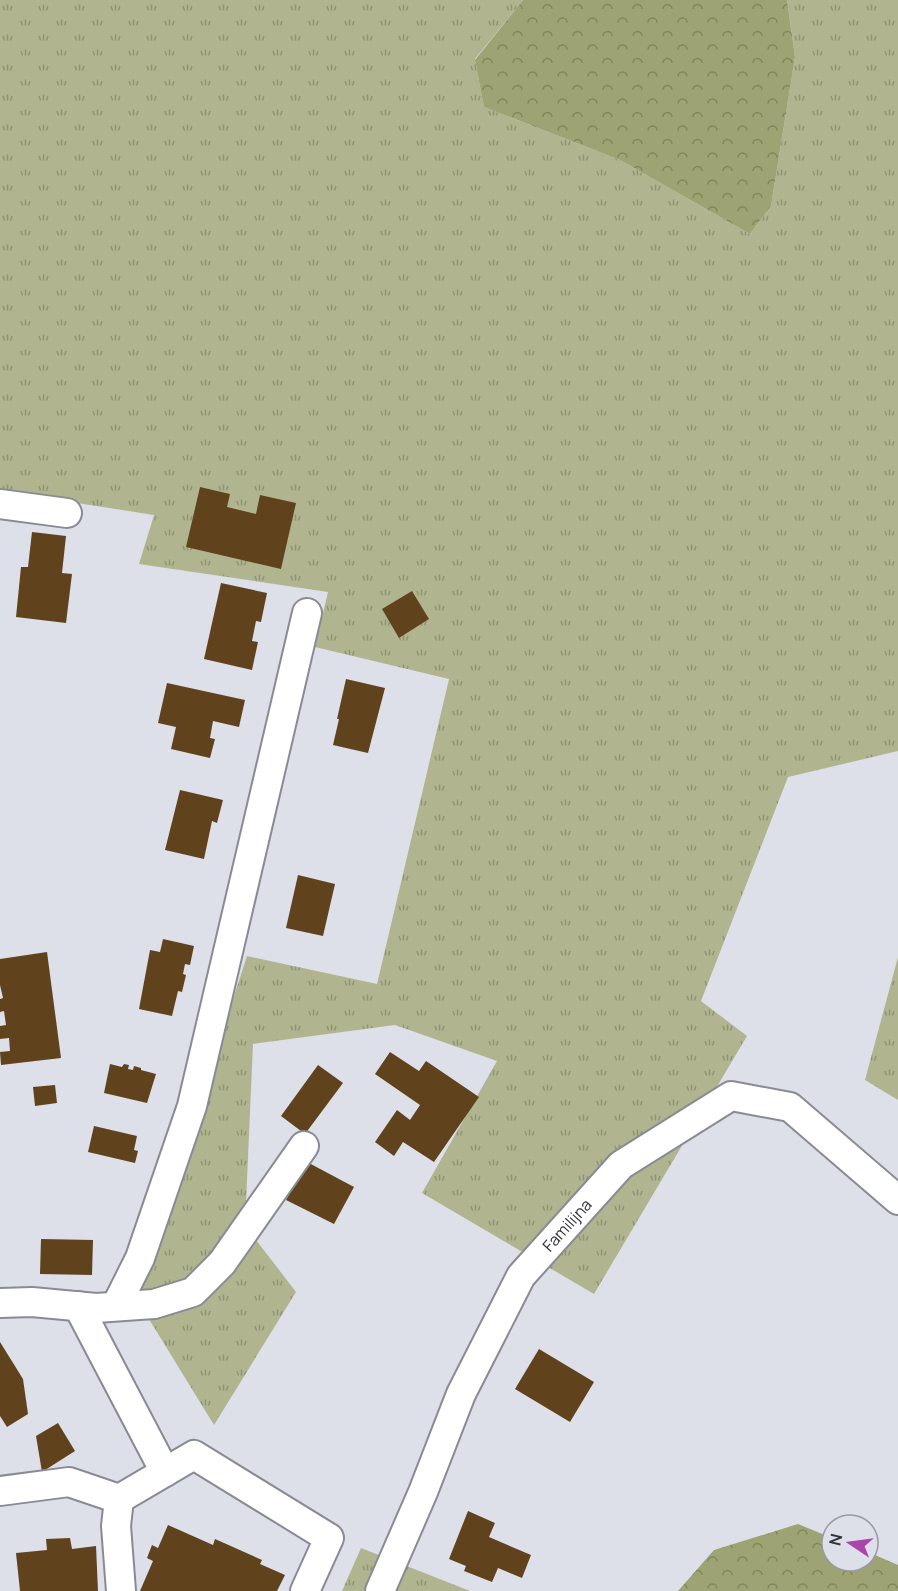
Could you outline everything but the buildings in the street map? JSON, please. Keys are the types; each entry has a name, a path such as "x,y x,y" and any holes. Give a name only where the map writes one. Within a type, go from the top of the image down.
{"street":[{"path":"0,504 67,513"},
{"path":"116,1306 140,1258 192,1106 307,613"},
{"name":"Familijna","path":"380,1591 423,1491 460,1394 521,1276 621,1165 731,1096 790,1107 898,1200"},
{"path":"0,1303 32,1302 78,1306 154,1304 193,1292 222,1263 304,1146"},
{"path":"78,1306 165,1472"},
{"path":"0,1491 69,1482 119,1498 194,1455 329,1538 305,1591"},
{"path":"119,1498 116,1526 121,1591"}],"green space":[{"path":"0,0 523,0 475,59 484,107 620,160 750,234 771,206 795,57 787,0 898,0 898,751 788,777 701,1001 747,1036 594,1294 422,1193 497,1061 395,1025 253,1044 246,1203 256,1240 296,1292 214,1425 136,1298 247,956 377,984 449,679 315,647 328,592 139,564 154,515 0,491"},
{"path":"523,0 787,0 795,57 771,206 750,234 620,160 484,107 475,60"},
{"path":"898,957 898,1100 865,1080"},
{"path":"798,1524 820,1533 820,1573 880,1573 880,1557 898,1565 898,1591 678,1591 714,1550"},
{"path":"361,1548 470,1591 342,1591"}]}
